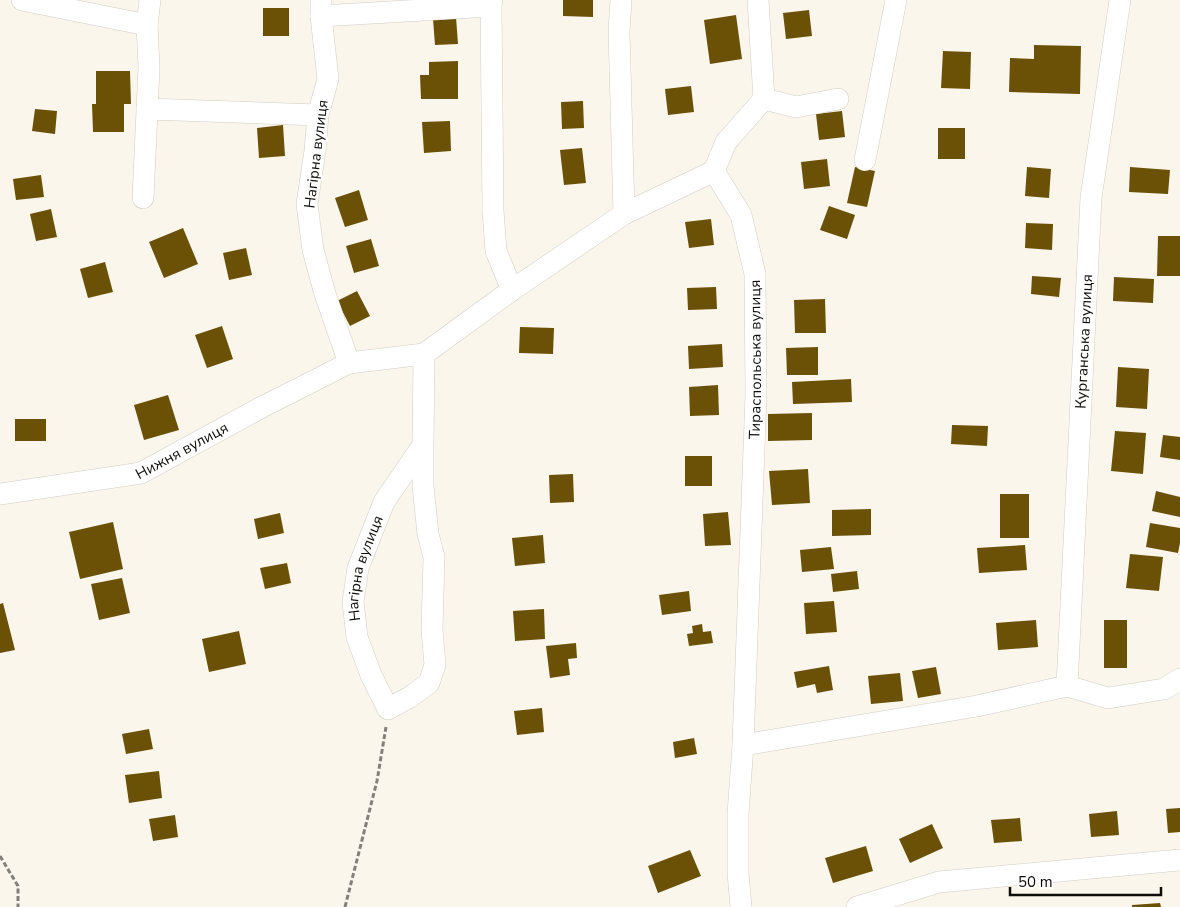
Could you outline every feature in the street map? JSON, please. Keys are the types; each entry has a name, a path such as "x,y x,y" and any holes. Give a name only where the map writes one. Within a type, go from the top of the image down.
{"street":[{"path":"22,0 147,25"},
{"path":"143,198 148,67 147,25 150,0"},
{"path":"621,0 619,31 624,214"},
{"path":"388,709 410,697 428,683 435,665 432,630 434,557 428,534 423,486 424,354 512,290 624,214 714,171 726,142 764,99 758,0"},
{"path":"865,160 896,0"},
{"name":"Курганська вулиця","path":"1067,686 1091,198 1120,0"},
{"path":"321,8 491,3 493,210 496,251 512,290"},
{"name":"Нагірна вулиця","path":"321,8 328,79 318,115 315,152 307,204 313,250 325,294 349,363"},
{"path":"764,99 796,107 838,99"},
{"path":"146,109 318,115"},
{"name":"Тираспольська вулиця","path":"714,171 741,215 755,274 756,395 743,745 738,814 738,873 741,907"},
{"name":"Нижня вулиця","path":"0,494 141,473 262,407 349,363 424,354"},
{"name":"Нагірна вулиця","path":"388,709 356,637 353,602 358,568 384,502 423,445"},
{"path":"743,745 977,706 1067,686 1108,698 1164,690 1180,679"},
{"path":"856,907 939,882 1180,860"}],"path":[{"path":"345,907 377,781 388,709"},
{"path":"0,856 18,886 18,907"}],"building":[{"path":"563,0 593,0 593,17 563,16"},
{"path":"263,8 289,8 289,36 263,36"},
{"path":"809,10 812,36 786,39 783,13"},
{"path":"736,15 742,59 710,64 704,20"},
{"path":"456,17 458,44 435,45 433,19"},
{"path":"1034,45 1081,46 1080,94 1009,92 1010,58 1034,59"},
{"path":"943,51 971,52 970,89 941,88"},
{"path":"458,61 458,99 421,99 420,75 429,75 429,62"},
{"path":"96,71 130,71 131,104 124,104 124,132 93,132 92,104 96,104"},
{"path":"691,86 694,112 668,115 665,89"},
{"path":"583,101 584,128 562,129 561,102"},
{"path":"35,109 57,111 55,134 32,131"},
{"path":"842,111 845,137 819,140 816,114"},
{"path":"450,121 451,151 424,153 422,122"},
{"path":"283,125 285,156 259,158 257,128"},
{"path":"938,128 965,128 965,159 938,159"},
{"path":"582,148 586,183 564,185 560,150"},
{"path":"827,159 830,186 804,189 801,162"},
{"path":"855,167 875,171 867,207 847,203"},
{"path":"1027,167 1051,169 1049,198 1025,196"},
{"path":"1130,167 1170,170 1168,194 1129,192"},
{"path":"41,175 44,197 16,200 13,179"},
{"path":"359,190 368,220 345,227 335,198"},
{"path":"829,206 855,215 847,239 820,230"},
{"path":"51,209 57,237 36,241 30,214"},
{"path":"711,219 714,245 689,248 685,222"},
{"path":"1026,223 1053,224 1052,250 1025,248"},
{"path":"183,228 198,264 164,278 149,242"},
{"path":"1158,236 1180,236 1180,276 1157,276"},
{"path":"371,239 379,266 354,273 346,246"},
{"path":"246,248 252,275 229,280 223,253"},
{"path":"105,262 113,292 88,298 80,269"},
{"path":"1032,276 1061,278 1059,297 1031,294"},
{"path":"1114,277 1154,279 1153,303 1113,301"},
{"path":"716,287 717,309 688,310 687,288"},
{"path":"357,291 370,316 350,326 337,301"},
{"path":"825,299 826,333 795,333 794,300"},
{"path":"222,326 233,359 207,368 195,335"},
{"path":"520,327 554,328 553,354 519,353"},
{"path":"722,344 723,367 689,369 688,346"},
{"path":"818,347 818,375 787,375 786,348"},
{"path":"1118,367 1149,369 1147,409 1116,407"},
{"path":"851,379 852,402 793,404 792,382"},
{"path":"718,385 719,415 690,416 689,387"},
{"path":"168,395 179,430 144,440 134,405"},
{"path":"812,413 812,440 768,441 768,414"},
{"path":"15,419 46,419 46,441 15,441"},
{"path":"952,425 988,426 987,446 951,444"},
{"path":"1115,431 1146,433 1143,474 1111,471"},
{"path":"1163,435 1180,437 1180,460 1160,457"},
{"path":"685,456 712,456 712,486 685,486"},
{"path":"808,469 810,503 772,505 769,471"},
{"path":"573,474 574,502 550,503 549,475"},
{"path":"1156,491 1180,497 1180,517 1152,511"},
{"path":"1000,494 1029,494 1029,538 1000,538"},
{"path":"871,509 871,535 832,536 832,510"},
{"path":"728,512 731,545 705,546 703,514"},
{"path":"280,513 284,533 258,539 254,519"},
{"path":"113,522 123,569 80,579 69,532"},
{"path":"1150,523 1180,528 1178,553 1146,547"},
{"path":"543,535 545,563 515,566 512,538"},
{"path":"1025,545 1027,570 979,573 977,548"},
{"path":"831,547 834,569 802,572 800,550"},
{"path":"1130,554 1163,557 1159,591 1126,588"},
{"path":"287,563 291,583 265,589 260,568"},
{"path":"857,571 859,589 833,592 831,574"},
{"path":"122,578 130,613 99,620 91,584"},
{"path":"689,591 691,611 662,615 659,595"},
{"path":"834,601 837,632 806,634 804,603"},
{"path":"3,603 15,650 0,653 0,604"},
{"path":"544,609 545,639 515,641 513,611"},
{"path":"1036,620 1038,647 998,650 996,623"},
{"path":"1104,620 1127,620 1127,668 1104,668"},
{"path":"702,624 703,632 711,631 713,643 689,646 687,634 693,633 692,626"},
{"path":"239,631 246,664 209,672 202,639"},
{"path":"576,643 577,658 568,659 570,675 550,678 546,646"},
{"path":"829,666 833,690 817,693 815,684 797,688 794,672"},
{"path":"936,667 941,694 918,698 912,671"},
{"path":"900,673 903,701 871,704 868,676"},
{"path":"542,708 544,732 517,735 514,711"},
{"path":"149,729 153,749 126,754 122,734"},
{"path":"694,738 697,754 675,758 673,742"},
{"path":"159,771 162,798 129,803 125,775"},
{"path":"1180,808 1180,832 1168,833 1166,809"},
{"path":"1117,811 1119,835 1091,837 1089,814"},
{"path":"175,815 178,837 153,841 149,819"},
{"path":"1020,818 1022,841 994,843 991,820"},
{"path":"932,824 943,848 910,863 899,839"},
{"path":"866,846 873,871 833,883 825,858"},
{"path":"690,850 701,876 658,893 648,866"},
{"path":"1160,903 1161,907 1132,907 1132,905"}]}
